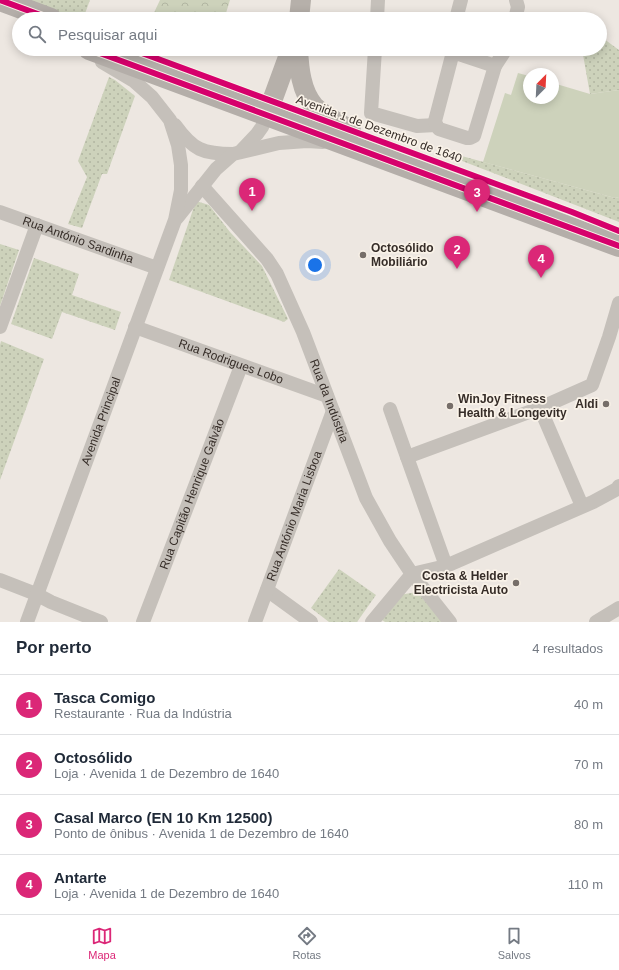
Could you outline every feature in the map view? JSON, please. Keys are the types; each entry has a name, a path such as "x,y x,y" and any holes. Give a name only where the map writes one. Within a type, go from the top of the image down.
{"main road":[{"path":"0,0 32,12"},
{"path":"300,12 301,0"},
{"path":"0,16 12,20"},
{"name":"Avenida 1 de Dezembro de 1640","path":"110,56 269,108 348,137 619,246"},
{"name":"Avenida 1 de Dezembro de 1640","path":"147,56 269,108"},
{"path":"269,108 288,56"},
{"path":"299,56 300,73 304,89 314,105 348,137"},
{"name":"Avenida 1 de Dezembro de 1640","path":"348,137 565,209 619,232"}],"street":[{"path":"377,12 378,0"},
{"path":"458,12 461,0"},
{"path":"516,0 518,7 517,12"},
{"name":"Avenida Principal","path":"93,56 134,81 152,97 183,136 193,146 215,154 237,153 286,142 348,137"},
{"path":"375,56 371,113 416,126 436,126 439,129 467,138 471,138 475,133 495,66 501,56"},
{"path":"436,126 435,122 452,56"},
{"path":"469,56 495,66"},
{"name":"Avenida Principal","path":"175,220 216,169 237,153 257,134 262,127 269,108"},
{"name":"Avenida Principal","path":"27,622 36,594 175,220 181,190 181,165 178,145 170,120"},
{"name":"Rua da Indústria","path":"202,186 267,260 277,274 303,332 366,498 390,541 412,574 450,622"},
{"name":"Rua António Sardinha","path":"0,212 157,268"},
{"path":"0,327 37,225"},
{"path":"407,457 540,408 592,385 614,339 619,302"},
{"name":"Rua Rodrigues Lobo","path":"135,327 327,396"},
{"name":"Rua Capitão Henrique Galvão","path":"143,622 241,366"},
{"path":"540,408 582,506"},
{"path":"390,409 446,566"},
{"name":"Rua António Maria Lisboa","path":"255,622 332,411"},
{"path":"372,622 412,574 446,566 582,506 617,489 619,486"},
{"path":"0,580 101,622"},
{"path":"267,590 311,622"},
{"path":"596,622 619,608"}],"green space":[{"path":"26,0 90,0 86,12 59,12"},
{"path":"160,0 230,0 226,12 154,12"},
{"path":"607,41 619,50 619,90 590,94 583,56 607,56"},
{"path":"518,73 523,74 523,104 559,104 559,85 590,94 619,90 619,197 615,198 483,162 505,93 511,95"},
{"path":"109,77 135,96 107,174 102,174 82,228 68,224 87,177 78,161"},
{"path":"458,155 615,198 619,197 619,222 457,159"},
{"path":"196,201 209,205 230,232 262,266 288,319 284,322 169,280"},
{"path":"0,244 19,250 0,306"},
{"path":"34,258 79,274 72,295 121,312 115,330 62,312 52,339 11,324"},
{"path":"1,341 44,359 0,480 0,345"},
{"path":"339,569 376,595 357,622 329,622 311,608"},
{"path":"417,592 443,622 385,622 379,618 399,595"}],"cycle path":[{"path":"0,0 32,12"},
{"path":"108,56 619,246"},
{"path":"150,56 572,212 619,231"}],"place":[{"name":"Tasca Comigo","path":"252,211"},
{"name":"Casal Marco (EN 10 Km 12500)","path":"477,212"},
{"name":"Octosólido Mobiliário","path":"363,255"},
{"name":"Octosólido","path":"457,269"},
{"name":"Antarte","path":"541,278"},
{"name":"Aldi","path":"606,404"},
{"name":"WinJoy Fitness Health & Longevity","path":"450,406"},
{"name":"Costa & Helder Electricista Auto","path":"516,583"}]}
